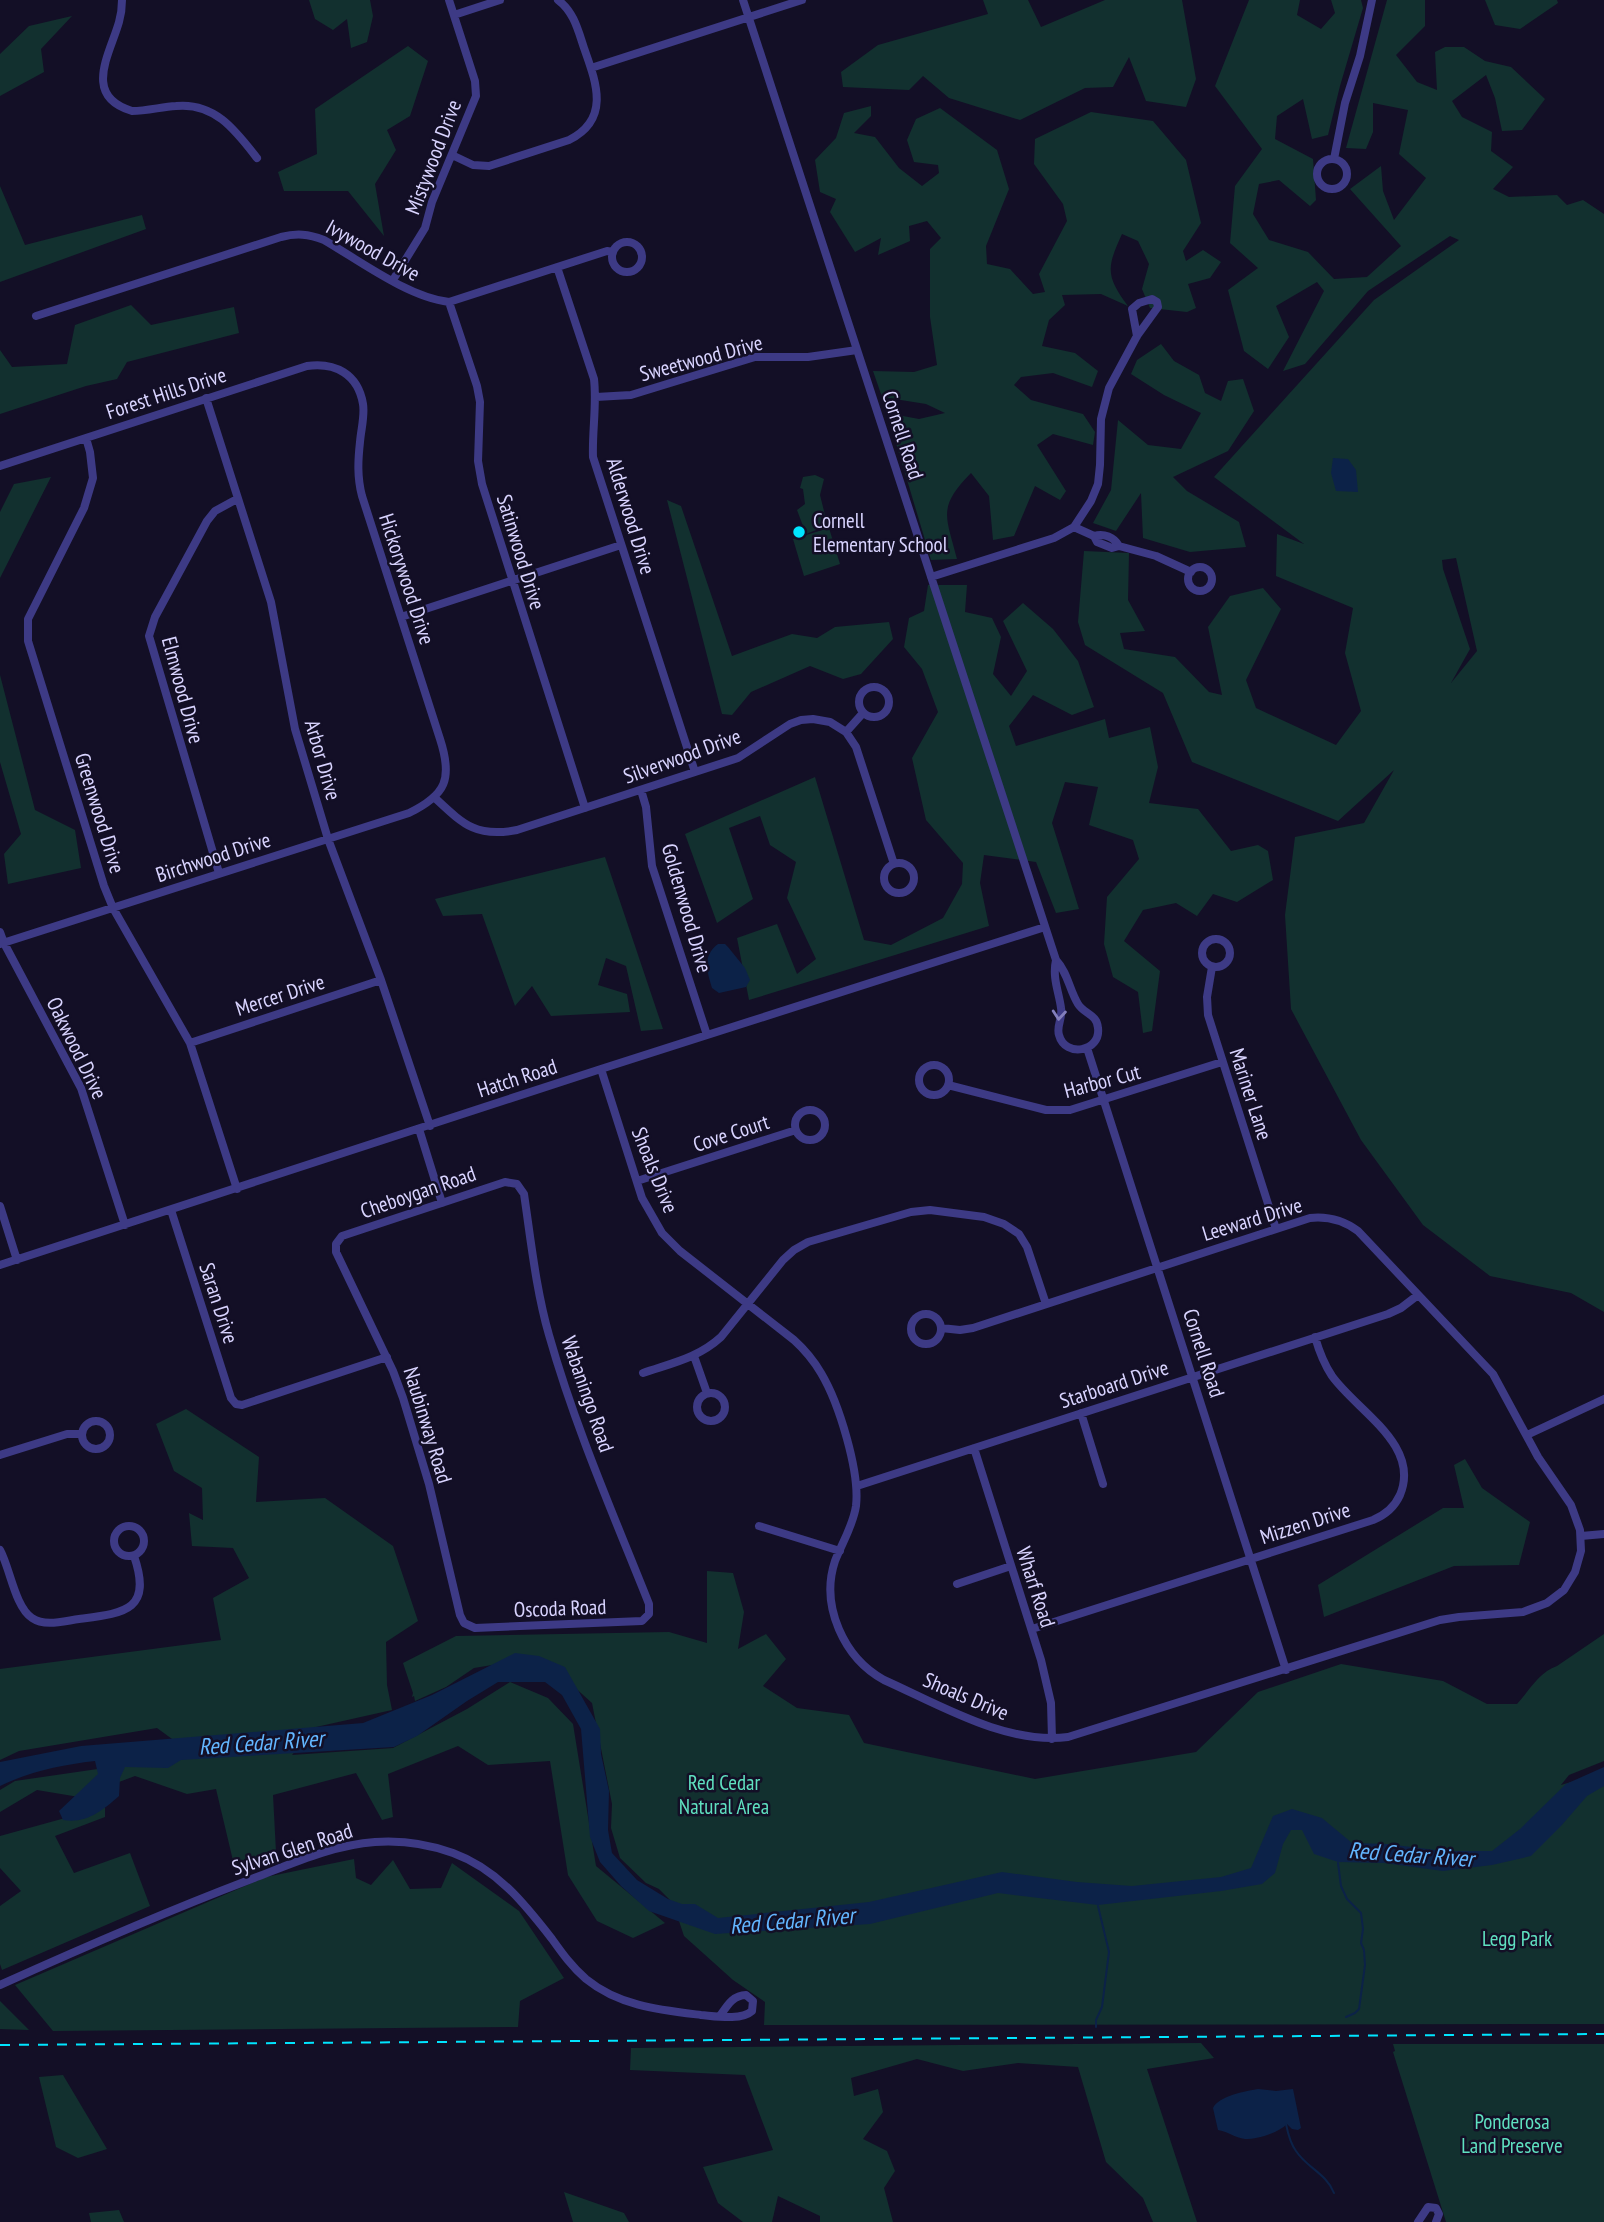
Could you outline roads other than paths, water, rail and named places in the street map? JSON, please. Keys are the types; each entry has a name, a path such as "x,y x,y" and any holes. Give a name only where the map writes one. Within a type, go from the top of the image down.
{"street":[{"path":"122,0 119,21 102,73 106,92 112,100 132,111 186,105 203,108 232,125 257,158"},
{"name":"Mistywood Drive","path":"393,280 425,228 432,202 474,102 475,80 449,0"},
{"path":"454,15 500,0"},
{"path":"452,155 473,165 489,166 576,137 590,123 596,110 597,93 591,68 574,19 558,0"},
{"name":"Cornell Road","path":"743,0 1056,960 1066,973 1080,1007 1097,1023 1098,1033 1087,1048 1070,1048 1060,1038 1058,1029 1062,1010 1054,977 1056,960"},
{"path":"591,68 802,0"},
{"path":"1334,159 1345,103 1360,56 1372,0"},
{"name":"Ivywood Drive","path":"36,316 297,234 324,240 422,296 449,302"},
{"path":"449,302 607,251 613,252"},
{"name":"Alderwood Drive","path":"557,267 594,379 596,397 592,433 593,457 695,772"},
{"name":"Satinwood Drive","path":"449,302 477,386 481,415 477,445 479,472 584,808"},
{"path":"931,577 1054,538 1074,527 1091,501 1098,484 1101,465 1101,419 1109,388 1137,336"},
{"name":"Sweetwood Drive","path":"596,397 631,395 755,357 808,357 857,351"},
{"name":"Forest Hills Drive","path":"0,466 307,366 337,367 343,372"},
{"name":"Hickorywood Drive","path":"343,372 357,387 363,404 359,483 446,759 446,776 435,798"},
{"name":"Arbor Drive","path":"206,398 271,602 295,729 328,839 381,980 430,1126"},
{"name":"Greenwood Drive","path":"86,438 93,478 84,509 28,619 28,641 104,886 113,908 190,1043 237,1189"},
{"name":"Elmwood Drive","path":"219,873 149,636 155,617 207,521 215,511 237,499"},
{"path":"1074,527 1094,536 1097,542 1104,545 1112,548 1119,546 1156,556 1192,572"},
{"path":"401,617 621,545"},
{"path":"863,713 846,732 856,747 894,864"},
{"name":"Silverwood Drive","path":"435,798 463,824 477,830 517,830 738,758 790,724 802,720 823,720 846,732"},
{"name":"Goldenwood Drive","path":"641,790 646,807 652,866 707,1035"},
{"name":"Birchwood Drive","path":"2,944 409,813 435,798"},
{"name":"Hatch Road","path":"0,1265 1045,927"},
{"name":"Oakwood Drive","path":"0,932 2,944 78,1079 125,1225"},
{"name":"Mariner Lane","path":"1212,967 1207,1006 1276,1229"},
{"name":"Mercer Drive","path":"190,1043 381,980"},
{"name":"Cornell Road","path":"1087,1048 1286,1670"},
{"name":"Harbor Cut","path":"948,1085 1046,1110 1078,1109 1223,1062"},
{"name":"Shoals Drive","path":"601,1069 648,1209 669,1241 794,1340 822,1373 841,1424 857,1486 851,1525 835,1563 831,1583 834,1615 847,1645 868,1669 884,1680 996,1730 1026,1737 1052,1739 1077,1735 1446,1619 1523,1612 1537,1608 1556,1597 1567,1585 1578,1565 1581,1536 1571,1505 1547,1472 1527,1436"},
{"path":"419,1129 442,1203"},
{"name":"Cove Court","path":"637,1181 796,1130"},
{"name":"Cheboygan Road","path":"336,1244 344,1236 505,1182 514,1183"},
{"name":"Wabaningo Road","path":"514,1183 521,1188 523,1194 551,1343 584,1440 650,1612"},
{"path":"0,1206 17,1260"},
{"name":"Saran Drive","path":"171,1210 231,1398 236,1404 242,1405 387,1357"},
{"path":"643,1373 694,1356 710,1347 783,1260 801,1245 911,1212 930,1210 984,1217 1016,1230 1027,1247 1046,1304"},
{"name":"Leeward Drive","path":"941,1328 973,1328 1276,1229 1316,1218 1334,1219 1347,1223 1358,1231 1493,1374 1527,1436"},
{"name":"Naubinway Road","path":"336,1244 337,1255 387,1357 416,1438 460,1615 467,1625"},
{"name":"Starboard Drive","path":"857,1486 1395,1311 1418,1295"},
{"name":"Mizzen Drive","path":"1032,1629 1378,1518 1396,1503 1403,1485 1403,1465 1396,1447 1332,1377 1315,1337"},
{"path":"694,1356 707,1393"},
{"path":"1527,1436 1604,1399"},
{"path":"1081,1413 1103,1484"},
{"path":"0,1455 67,1434 82,1434"},
{"name":"Wharf Road","path":"974,1448 1032,1629 1051,1703 1052,1739"},
{"path":"759,1526 840,1550"},
{"path":"1581,1536 1604,1534"},
{"path":"0,1550 22,1608 33,1619 46,1623 114,1614 129,1608 141,1585 141,1576 134,1556"},
{"path":"957,1584 1011,1566"},
{"name":"Oscoda Road","path":"467,1625 475,1628 640,1622 645,1620 650,1612"},
{"name":"Sylvan Glen Road","path":"0,1985 167,1912 271,1871 350,1846 374,1842 402,1842 428,1845 456,1854 498,1878 517,1896 568,1960 600,1988 645,2008 720,2016"},
{"path":"1418,2222 1428,2207 1436,2208 1439,2214 1436,2222"}],"water":[{"path":"1333,458 1348,459 1356,470 1358,492 1336,491 1331,473"},
{"path":"718,944 725,944 745,968 750,980 746,987 719,993 712,988 707,970 708,959"},
{"name":"Red Cedar River","path":"515,1653 539,1656 565,1667 600,1729 601,1754 609,1791 608,1830 612,1853 637,1880 668,1899 682,1904 695,1904 718,1918 869,1902 1002,1872 1132,1886 1221,1877 1251,1868 1273,1816 1292,1809 1322,1818 1352,1843 1444,1851 1492,1851 1520,1829 1566,1784 1604,1767 1604,1786 1587,1796 1531,1856 1492,1865 1443,1871 1384,1863 1338,1862 1314,1854 1302,1830 1291,1830 1283,1844 1275,1873 1262,1884 1098,1905 998,1893 870,1924 715,1934 649,1911 621,1886 600,1862 590,1837 581,1729 562,1695 545,1682 498,1682 417,1736 394,1747 181,1760 168,1768 125,1767 120,1778 119,1796 100,1811 79,1820 63,1820 59,1811 98,1774 95,1761 46,1769 0,1786 0,1762 81,1746 363,1723 432,1695"},
{"path":"1258,2089 1293,2089 1301,2128 1292,2129 1287,2124 1268,2135 1245,2139 1218,2130 1213,2108 1216,2104 1233,2095"}],"waterway":[{"name":"Red Cedar River","path":"1338,1863 1341,1886 1347,1899 1361,1913 1361,1943 1365,1965 1359,2009 1346,2017"},
{"path":"1096,2027 1102,2007 1109,1952 1098,1906"},
{"path":"1286,2124 1296,2151 1326,2180 1334,2193"}],"railway":[{"path":"0,2045 1604,2034"}],"place":[{"name":"Cornell Elementary School","path":"799,532"}],"park label":[{"name":"Red Cedar Natural Area","path":"724,1794"},
{"name":"Legg Park","path":"1517,1938"},
{"name":"Ponderosa Land Preserve","path":"1512,2133"}]}
